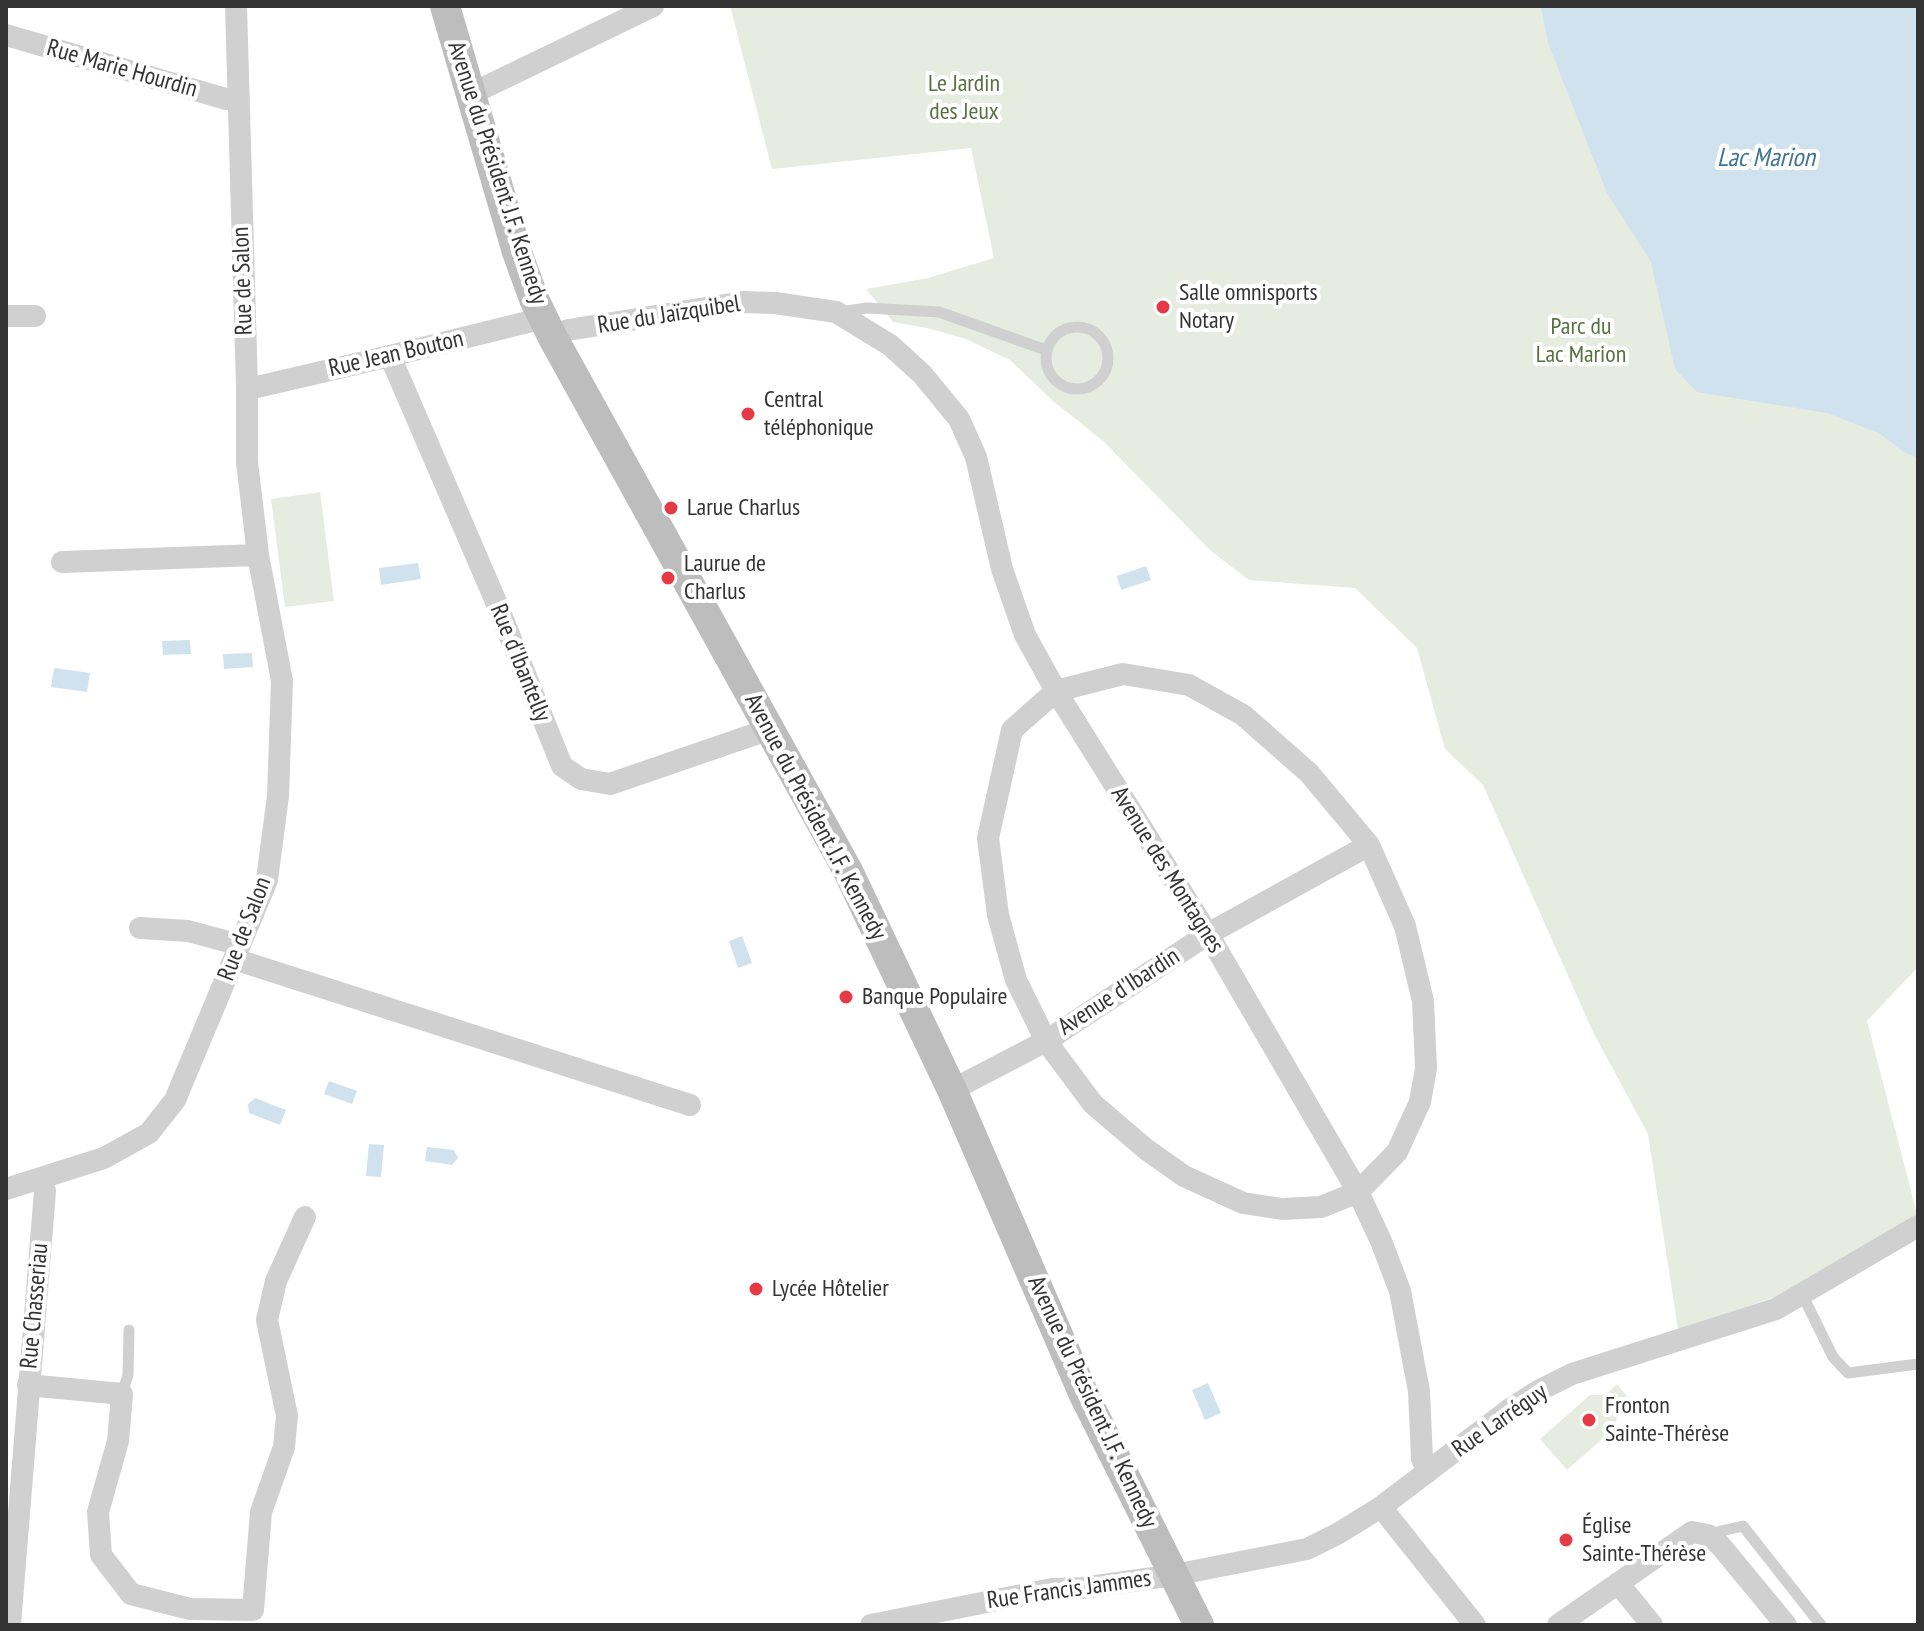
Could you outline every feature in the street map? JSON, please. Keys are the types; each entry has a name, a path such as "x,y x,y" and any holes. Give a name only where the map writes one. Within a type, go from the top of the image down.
{"street":[{"name":"Rue de Salon","path":"6,1189 104,1158 149,1133 175,1100 267,880 278,796 282,681 258,555 247,462 236,6"},
{"name":"Avenue du Président J.F. Kennedy","path":"445,6 517,252 548,328 848,871 952,1090 1084,1395 1199,1625"},
{"path":"471,94 653,6"},
{"name":"Rue Marie Hourdin","path":"6,35 238,100"},
{"name":"Rue du Jaïzquibel","path":"548,328 568,330 743,302 775,303 836,312"},
{"name":"Avenue des Montagnes","path":"836,312 890,345 922,374 959,419 976,457 1002,569 1025,635 1056,691 1208,934 1358,1192 1400,1291 1419,1391 1422,1459 1428,1472"},
{"path":"6,316 35,316"},
{"name":"Rue Jean Bouton","path":"247,387 390,356 548,328"},
{"name":"Rue d'Ibantelly","path":"390,356 494,597 562,766 581,779 610,784 770,729"},
{"path":"62,562 258,555"},
{"path":"1123,674 1189,685 1243,715 1309,773 1369,845 1405,926 1423,1001 1426,1068 1420,1102 1397,1152 1358,1192 1321,1207 1282,1209 1243,1203 1184,1176 1147,1150 1093,1104 1046,1041 1016,980 1001,928 988,838 1012,730 1056,691 1123,674"},
{"name":"Avenue d'Ibardin","path":"952,1090 1046,1041 1208,934 1369,845"},
{"path":"140,928 188,931 237,952 690,1105"},
{"name":"Rue Chasseriau","path":"10,1625 15,1426 28,1385 45,1191 42,1179"},
{"path":"28,1385 122,1394 118,1441 98,1512 101,1555 131,1594 190,1609 253,1610 261,1512 284,1447 287,1416 267,1320 276,1281 305,1217"},
{"name":"Rue Larréguy","path":"1174,1575 1307,1549 1381,1507 1538,1391 1572,1374 1776,1309 1918,1226"},
{"path":"1381,1507 1475,1625"},
{"path":"1558,1625 1692,1532 1708,1535 1720,1545 1786,1625"},
{"name":"Rue Francis Jammes","path":"871,1625 1052,1589 1082,1588 1174,1575"},
{"path":"1618,1583 1652,1625"},
{"path":"930,1625 1055,1601 1082,1588"}],"lane":[{"path":"836,312 867,308 939,312 1046,350"},
{"path":"1079,326 1099,335 1108,354 1108,365 1104,374 1089,387 1070,389 1053,378 1048,370 1046,350 1058,332 1079,326"},
{"path":"1802,1294 1833,1357 1848,1373 1918,1364"},
{"path":"122,1394 128,1375 129,1330"},
{"path":"1708,1535 1743,1526 1821,1625"}],"green space":[{"name":"Parc du Lac Marion","path":"730,6 1918,6 1918,967 1867,1021 1918,1218 1775,1297 1678,1330 1648,1134 1593,1032 1483,785 1445,749 1417,648 1355,588 1249,580 1211,551 1103,441 1053,401 1010,360 966,339 893,322 866,289 928,278 994,258 971,148 772,169"},
{"path":"320,492 334,601 285,607 271,499"},
{"name":"Fronton Sainte-Thérèse","path":"1617,1384 1631,1401 1617,1413 1616,1427 1567,1470 1540,1439 1590,1395 1606,1395"}],"water":[{"name":"Lac Marion","path":"1541,6 1918,6 1918,458 1904,452 1879,433 1827,413 1697,392 1675,369 1651,262 1607,193 1548,43"},
{"path":"418,563 421,579 381,585 379,568"},
{"path":"1146,566 1151,580 1121,590 1117,576"},
{"path":"190,640 191,654 163,655 162,641"},
{"path":"252,653 253,667 224,669 223,654"},
{"path":"54,668 90,673 87,692 51,687"},
{"path":"742,936 752,963 738,968 729,941"},
{"path":"329,1081 357,1091 352,1104 324,1094"},
{"path":"255,1098 286,1110 280,1125 249,1113 248,1104"},
{"path":"369,1144 384,1145 381,1177 366,1176"},
{"path":"427,1147 454,1150 458,1158 452,1165 425,1161"},
{"path":"1208,1383 1221,1413 1205,1420 1192,1390"}],"place":[{"name":"Salle omnisports Notary","path":"1163,307"},
{"name":"Central téléphonique","path":"748,414"},
{"name":"Larue Charlus","path":"671,508"},
{"name":"Laurue de Charlus","path":"668,578"},
{"name":"Banque Populaire","path":"846,997"},
{"name":"Lycée Hôtelier","path":"756,1289"},
{"name":"Fronton Sainte-Thérèse","path":"1589,1420"},
{"name":"Église Sainte-Thérèse","path":"1566,1540"}],"park label":[{"name":"Le Jardin des Jeux","path":"964,98"}]}
